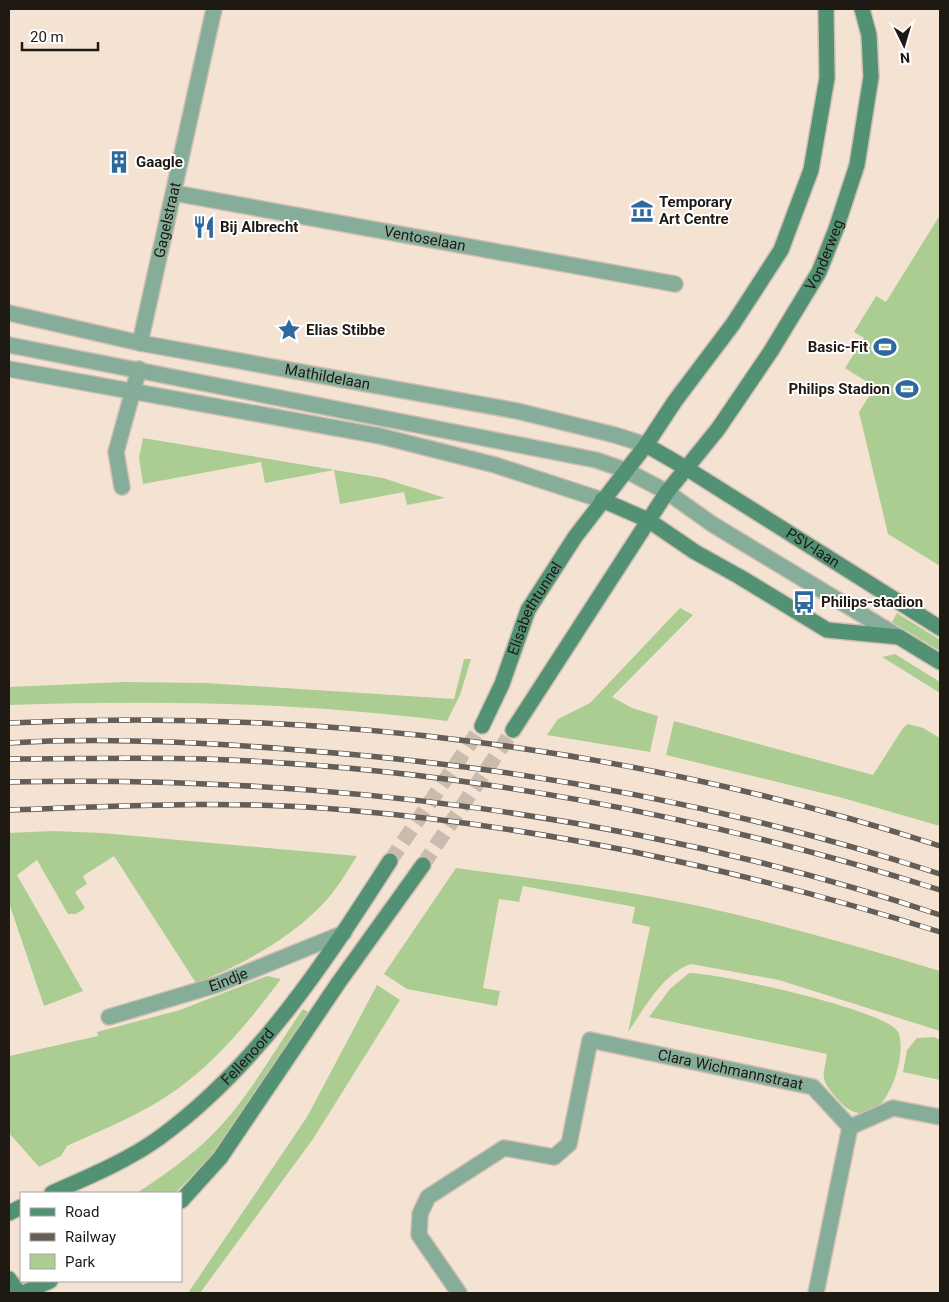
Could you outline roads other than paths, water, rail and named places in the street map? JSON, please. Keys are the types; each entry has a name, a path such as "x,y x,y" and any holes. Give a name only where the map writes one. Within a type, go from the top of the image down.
{"main road":[{"path":"646,445 675,400 733,324 781,250 812,170 827,78 826,9"},
{"name":"Vonderweg","path":"648,520 667,492 718,429 771,351 818,272 836,229 857,165 871,77 869,35 862,9"},
{"name":"PSV-laan","path":"646,445 686,468 940,628"},
{"name":"Elisabethtunnel","path":"482,726 502,684 528,610 566,549 646,445"},
{"path":"602,500 648,520 695,552 827,630 899,637 940,662"},
{"path":"513,730 648,520"},
{"name":"Fellenoord","path":"54,1192 91,1176 159,1138 224,1084 263,1042 344,933 390,861"},
{"name":"Fellenoord","path":"182,1200 220,1158 339,982 423,865"},
{"path":"9,1279 19,1293"},
{"path":"23,1293 48,1282"}],"street":[{"name":"Gagelstraat","path":"140,343 214,9"},
{"name":"Ventoselaan","path":"174,193 675,284"},
{"name":"Mathildelaan","path":"9,313 140,343 517,411 615,434 646,445"},
{"name":"Mathildelaan","path":"9,345 568,453 625,470 667,492"},
{"path":"9,369 380,436 495,465 602,500"},
{"path":"122,488 116,452 139,369"},
{"path":"667,492 712,524 899,637"},
{"name":"Eindje","path":"109,1017 216,985 344,933"},
{"name":"Clara Wichmannstraat","path":"459,1293 419,1235 420,1214 428,1197 504,1148 554,1157 569,1144 591,1034 814,1087 850,1127"},
{"path":"816,1293 850,1127 893,1108 940,1117"}],"tunnel":[{"path":"390,861 482,726"},
{"path":"423,865 513,730"}],"railway":[{"path":"9,723 127,720 245,722 362,730 480,742 596,760 712,784 827,812 940,846"},
{"path":"9,743 117,740 262,747 380,757 542,778 623,792 783,828 940,874"},
{"path":"9,759 204,759 390,772 483,784 576,799 760,839 851,863 940,890"},
{"path":"9,782 127,782 245,786 363,795 480,808 597,827 713,851 827,880 940,915"},
{"path":"9,810 177,805 262,805 346,810 422,818 572,840 646,854 794,890 940,932"}],"place":[{"name":"Gaagle","path":"119,162"},
{"name":"Temporary Art Centre","path":"642,211"},
{"name":"Bij Albrecht","path":"204,227"},
{"name":"Elias Stibbe","path":"289,330"},
{"name":"Basic-Fit","path":"885,347"},
{"name":"Philips Stadion","path":"907,389"},
{"name":"Philips-stadion","path":"804,602"}]}
